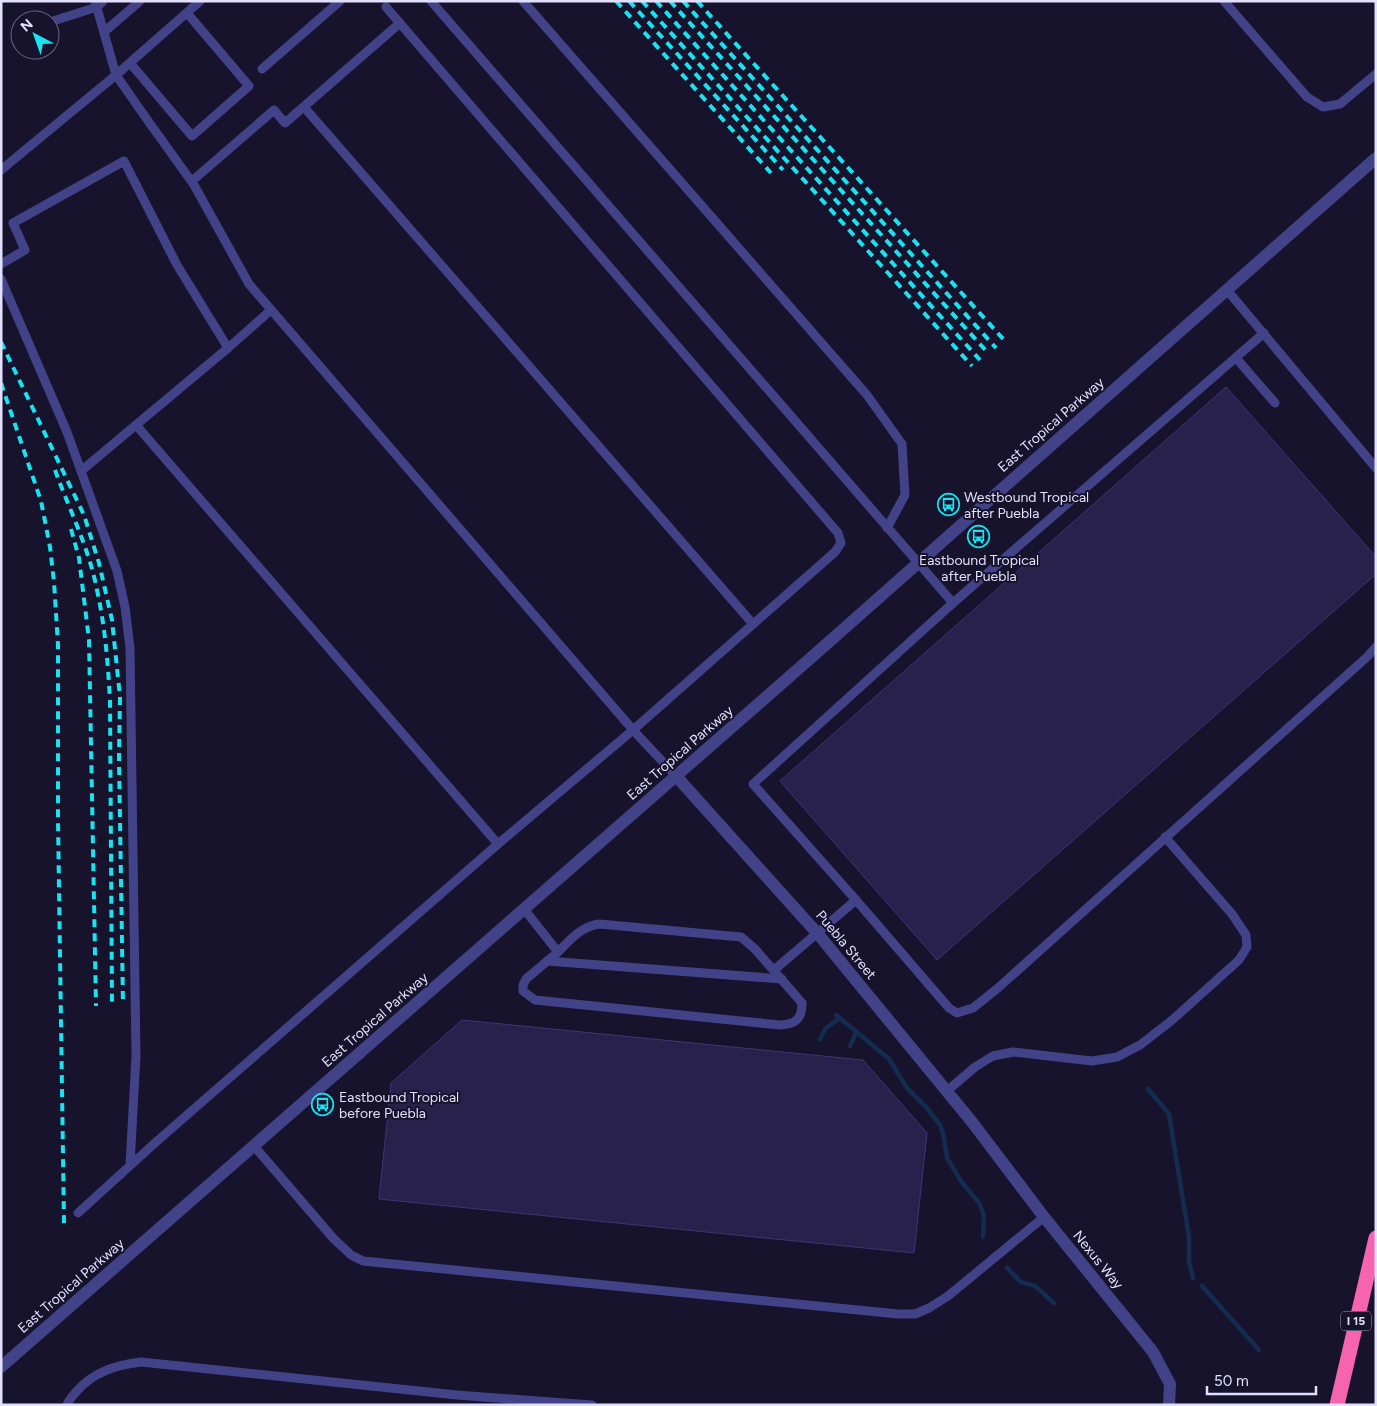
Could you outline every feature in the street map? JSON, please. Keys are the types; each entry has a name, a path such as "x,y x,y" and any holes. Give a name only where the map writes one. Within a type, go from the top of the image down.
{"highway":[{"name":"I 15","path":"1337,1405 1376,1238"}],"street":[{"name":"East Tropical Parkway","path":"1,1367 676,776 1376,158"},
{"name":"Puebla Street","path":"676,776 818,934 986,1140"},
{"name":"Nexus Way","path":"986,1140 1044,1217 1153,1352 1170,1384 1170,1405"}],"lane":[{"path":"104,32 140,1"},
{"path":"1,170 116,75 200,1"},
{"path":"262,69 340,1"},
{"path":"431,1 953,603"},
{"path":"523,1 867,395 902,444 905,495 887,528"},
{"path":"1224,1 1307,97 1323,107 1340,104 1376,74"},
{"path":"60,18 99,3 104,32 116,75 192,181 249,284 633,730 676,776"},
{"path":"78,1213 498,844 633,730 835,552 841,543 838,532 386,7"},
{"path":"130,63 192,136 249,86 187,13"},
{"path":"192,181 274,110 285,123 400,23"},
{"path":"304,107 753,624"},
{"path":"1,264 25,250 12,223 124,161 177,265 228,348"},
{"path":"1,279 67,432 117,571 126,608 130,648 136,1056 130,1166"},
{"path":"1227,290 1376,468"},
{"path":"81,472 271,310"},
{"path":"1264,334 953,603 752,784 949,1008 957,1013 973,1008 998,988 1376,647"},
{"path":"1236,358 1276,402"},
{"path":"136,425 498,844"},
{"path":"947,1091 975,1067 994,1056 1013,1052 1092,1061 1117,1057 1140,1045 1171,1022 1239,960 1247,947 1246,934 1232,914 1165,837"},
{"path":"774,970 856,900"},
{"path":"524,909 558,952"},
{"path":"599,924 740,937 748,942 802,1003 802,1012 798,1020 789,1025 780,1026 535,1000 523,991 523,985 526,979 558,952 580,931 589,926 599,924"},
{"path":"547,961 782,979"},
{"path":"254,1146 332,1238 351,1255 363,1261 898,1314 914,1314 948,1296 1044,1217"},
{"path":"67,1405 68,1401 82,1384 101,1371 122,1364 141,1362 457,1395 592,1405"}],"building":[{"path":"1226,387 1376,557 1376,574 937,960 780,781"},
{"path":"462,1020 863,1060 927,1133 914,1253 379,1199 391,1083"}],"waterway":[{"path":"836,1015 889,1059 907,1088 926,1107 940,1125 947,1158 961,1181 979,1203 984,1215 983,1237"},
{"path":"820,1039 826,1028 840,1018"},
{"path":"850,1046 857,1031"},
{"path":"1148,1089 1169,1114 1189,1237 1189,1262 1193,1278"},
{"path":"1007,1268 1021,1282 1035,1286 1054,1303"},
{"path":"1202,1286 1259,1350"}],"railway":[{"path":"616,1 771,173"},
{"path":"629,1 783,170"},
{"path":"642,1 972,366"},
{"path":"656,1 980,360"},
{"path":"670,1 988,353"},
{"path":"683,1 996,348"},
{"path":"697,1 1005,341"},
{"path":"1,342 84,515 99,563 112,620 120,697 119,758 123,1004"},
{"path":"1,383 41,501 50,547 54,582 58,645 58,820 64,1224"},
{"path":"55,470 89,559 100,604 106,645 110,701 112,1006"},
{"path":"71,529 79,558 89,640 96,1006"}],"place":[{"name":"Westbound Tropical after Puebla","path":"948,505"},
{"name":"Eastbound Tropical after Puebla","path":"979,537"},
{"name":"Eastbound Tropical before Puebla","path":"323,1105"}]}
